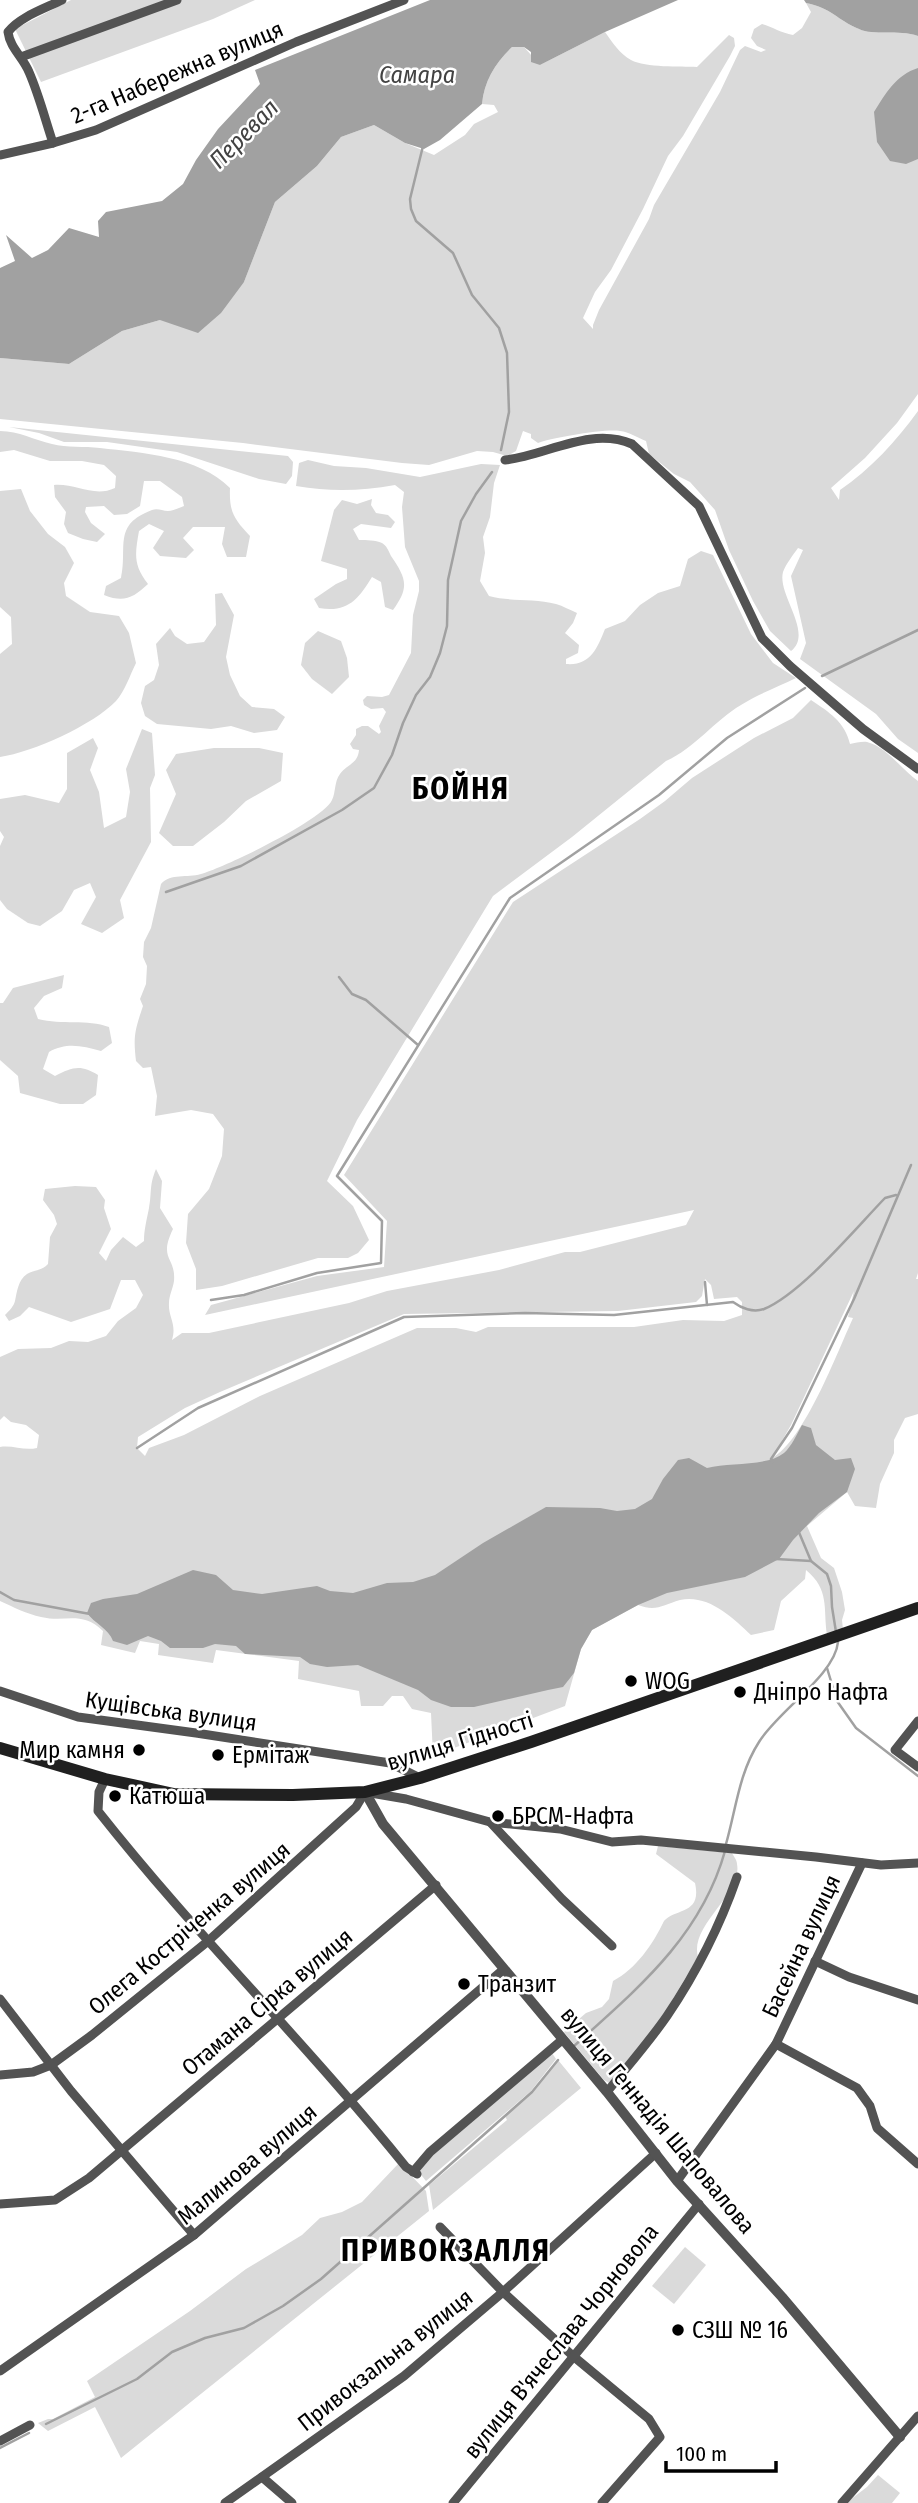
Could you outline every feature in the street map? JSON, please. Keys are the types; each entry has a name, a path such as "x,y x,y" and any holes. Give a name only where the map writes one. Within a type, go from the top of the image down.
{"main road":[{"name":"вулиця Гідності","path":"0,1748 105,1779 174,1794 298,1795 365,1792 420,1778 918,1608"}],"street":[{"path":"53,143 29,72 10,43 9,29 62,0"},
{"path":"21,57 177,0"},
{"name":"2-га Набережна вулиця","path":"0,155 96,130 296,42 404,0"},
{"path":"505,460 599,438 632,444 699,506 762,638 863,729 918,769"},
{"name":"Кущівська вулиця","path":"0,1690 78,1717 390,1763 420,1778"},
{"path":"918,1721 895,1750 918,1767"},
{"path":"105,1779 99,1792 98,1811 207,1942 352,2101 405,2167 415,2173 430,2152 561,2039"},
{"path":"365,1792 406,1799 489,1822 560,1829 612,1842 641,1840 717,1846 881,1865 918,1863"},
{"name":"Олега Костріченка вулиця","path":"51,2066 207,1942 356,1807 365,1792"},
{"name":"вулиця Геннадія Шаповалова","path":"365,1792 383,1824 607,2092 677,2181 774,2287 900,2437"},
{"path":"489,1822 562,1899 612,1946"},
{"name":"Басейна вулиця","path":"677,2181 776,2044 862,1863"},
{"path":"607,2092 665,2018 683,1990 725,1911 737,1878"},
{"name":"Отамана Сірка вулиця","path":"0,2204 55,2200 89,2178 436,1885"},
{"path":"815,1961 849,1977 918,2000"},
{"name":"Малинова вулиця","path":"0,2371 194,2235 504,1969"},
{"path":"0,1999 51,2066 194,2235"},
{"name":"Басейна вулиця","path":"776,2044 857,2088 870,2106 877,2128 918,2164"},
{"path":"0,2075 33,2073 51,2066"},
{"name":"Привокзальна вулиця","path":"225,2503 404,2376 503,2292 656,2153"},
{"name":"вулиця В'ячеслава Чорновола","path":"453,2503 699,2204"},
{"path":"440,2227 503,2292 573,2357 649,2419 660,2437 602,2503"},
{"path":"842,2503 918,2416"},
{"path":"0,2441 30,2425"},
{"path":"262,2477 292,2503"}],"shaded area":[{"path":"71,0 255,0 213,19 41,82 15,29"},
{"path":"806,3 822,8 851,26 865,31 918,36 918,394 897,423 865,458 831,488 839,500 840,490 882,454 918,411 918,753 898,739 876,714 800,659 806,643 791,576 803,550 798,548 783,572 785,592 799,634 791,651 770,631 753,601 729,550 715,510 690,482 674,474 649,454 646,441 627,433 613,430 592,432 538,443 531,438 531,434 523,431 516,451 507,456 477,451 429,465 0,419 0,358 69,364 122,331 160,320 244,282 275,202 317,166 341,137 374,125 405,143 434,155 465,135 474,124 498,112 494,105 482,104 483,96 492,72 512,47 524,47 540,65 605,32 623,54 637,63 697,67 729,35 734,38 735,46 730,56 683,136 668,156 611,270 595,292 583,318 593,329 599,310 654,205 720,92 740,50 745,46 761,52 766,50 757,46 751,38 754,29 762,24 793,35 802,28 811,12"},
{"path":"9,427 288,456 293,462 292,476 286,484 259,479 177,452 107,442 64,442 39,433"},
{"path":"0,431 58,445 152,454 202,469 230,488 230,503 234,515 250,536 246,557 227,557 222,544 225,527 193,527 183,538 194,550 186,558 160,556 153,548 164,531 149,524 139,531 136,553 140,571 148,584 128,598 117,599 104,595 106,586 121,578 124,538 131,523 152,510 170,511 184,506 182,497 160,481 144,481 140,506 127,514 114,515 104,506 86,507 85,512 91,523 105,534 97,542 83,539 68,533 64,524 66,512 55,497 54,485 107,491 115,488 116,476 104,465 82,461 50,461 14,450 0,452"},
{"path":"308,460 420,477 481,464 500,465 494,483 490,517 483,537 485,553 480,581 489,596 548,602 577,613 565,633 579,645 578,653 566,659 566,664 587,659 592,655 605,629 625,621 640,605 658,593 680,586 688,559 701,551 713,555 751,634 773,663 796,678 731,711 686,749 666,761 493,896 357,1120 327,1181 353,1206 369,1240 358,1253 348,1258 318,1258 222,1286 196,1290 196,1269 186,1243 188,1214 209,1189 222,1156 224,1129 213,1114 191,1110 155,1116 157,1096 151,1067 143,1068 136,1061 135,1033 143,1006 140,999 146,984 144,942 151,928 161,884 170,878 201,874 230,862 272,842 325,809 332,800 340,774 358,755 359,750 353,749 350,744 356,735 356,729 368,726 379,734 381,732 379,726 386,712 383,708 371,709 364,705 363,700 367,696 389,695 411,653 413,615 419,581 405,547 402,507 404,492 395,485 346,490 296,486 299,463"},
{"path":"21,489 30,511 48,534 65,547 74,563 64,583 66,596 90,612 119,616 129,633 136,663 116,701 93,719 29,750 0,757 0,654 12,644 11,617 0,607 0,491"},
{"path":"372,499 371,505 376,513 388,515 395,522 391,528 361,524 353,529 359,540 377,541 386,547 403,577 402,595 393,610 385,607 381,582 372,577 351,603 337,608 319,608 314,599 347,579 347,569 321,561 334,510 342,500 357,504"},
{"path":"222,593 234,615 226,657 230,675 240,696 252,707 274,709 285,717 277,730 254,733 231,726 211,729 157,724 145,716 141,703 145,686 154,680 159,665 156,644 170,628 175,636 187,644 204,642 216,625 215,594"},
{"path":"318,631 341,641 347,658 349,677 332,694 312,679 301,665 305,643"},
{"path":"811,700 840,724 850,744 865,742 874,745 918,781 918,1414 905,1418 894,1440 894,1453 880,1484 876,1508 855,1506 847,1492 807,1526 821,1558 834,1568 845,1610 843,1630 827,1635 822,1592 814,1577 806,1570 805,1579 781,1601 774,1630 751,1635 719,1609 700,1600 680,1600 655,1608 638,1605 592,1630 581,1649 565,1706 433,1756 431,1713 412,1709 403,1696 392,1696 383,1706 361,1706 359,1691 298,1679 299,1661 216,1650 213,1663 158,1655 159,1644 140,1641 135,1653 101,1645 103,1631 88,1621 41,1617 0,1601 0,1447 37,1448 39,1435 26,1425 11,1422 4,1416 0,1420 0,1357 18,1349 51,1348 69,1341 88,1342 106,1336 118,1321 136,1308 143,1295 135,1280 121,1280 110,1309 71,1322 29,1307 20,1316 9,1321 5,1315 14,1305 22,1279 48,1264 50,1237 57,1224 43,1200 45,1189 96,1187 105,1200 104,1208 111,1229 99,1253 106,1261 111,1250 123,1237 136,1247 144,1241 156,1169 162,1181 160,1208 173,1229 167,1247 174,1273 169,1303 174,1329 172,1340 182,1333 209,1333 349,1303 387,1291 499,1270 686,1225 694,1210 205,1315 211,1305 317,1276 384,1267 387,1221 344,1175 513,902 640,819 692,778 754,738 793,718","holes":["705,1279 711,1285 714,1299 737,1297 742,1302 742,1315 724,1321 683,1320 634,1327 488,1327 476,1332 456,1328 417,1328 260,1396 184,1435 149,1448 145,1456 137,1448 138,1437 185,1408 404,1314 618,1311 696,1302 702,1296","854,1291 848,1317 853,1318 829,1373 796,1434 784,1449 772,1458 791,1425"]},
{"path":"142,729 152,733 155,775 150,788 151,842 120,900 124,918 102,933 81,924 96,897 90,883 74,890 62,911 40,926 28,923 7,909 0,900 0,846 4,837 0,831 0,799 25,795 59,803 67,789 67,753 93,738 98,748 90,770 99,792 104,828 126,817 130,792 126,769"},
{"path":"214,748 259,748 283,753 281,781 246,801 193,846 173,846 159,833 176,794 166,770 176,754"},
{"path":"64,975 62,988 44,996 34,1008 38,1019 109,1027 112,1043 101,1051 68,1046 49,1052 43,1069 55,1076 76,1068 98,1075 96,1095 83,1104 60,1104 20,1093 18,1076 0,1060 0,1003 3,1003 13,988"},
{"path":"658,1846 732,1853 737,1863 737,1875 701,1933 697,1945 698,1957 659,2022 609,2083 564,2032 586,2013 602,2007 609,1999 613,1981 629,1970 643,1955 664,1921 687,1909 695,1901 695,1883 656,1854"},
{"path":"552,2053 556,2059 531,2091 426,2181 418,2171 430,2157"},
{"path":"558,2060 581,2088 433,2210 429,2185 507,2120 505,2116 532,2092"},
{"path":"399,2163 426,2191 429,2211 121,2458 95,2407 48,2431 38,2423 53,2419 95,2397 87,2381 246,2269 302,2235 320,2218 342,2212 362,2202"},
{"path":"685,2247 706,2265 674,2304 652,2286"},
{"path":"878,2475 900,2493 892,2503 846,2503 867,2487"}],"water":[{"name":"Самара","path":"430,0 678,0 605,32 540,65 531,62 531,52 524,47 512,47 492,72 482,104 440,140 424,149 405,143 374,125 341,137 317,166 275,202 244,282 221,313 198,333 160,320 122,331 69,364 0,358 0,268 15,261 6,235 32,258 48,250 69,228 99,237 98,221 106,212 162,201 183,184 218,129 260,84 255,70"},
{"path":"804,0 918,0 918,36 865,31"},
{"path":"918,68 918,159 906,164 890,161 877,142 874,112 898,80"},
{"path":"802,1425 811,1428 816,1445 835,1460 851,1458 855,1469 847,1492 819,1513 779,1559 745,1577 667,1593 592,1630 581,1649 574,1673 563,1687 474,1707 451,1707 358,1665 327,1667 310,1664 300,1657 245,1654 236,1646 215,1644 203,1648 170,1648 148,1636 127,1645 113,1641 87,1613 91,1603 137,1594 193,1570 216,1575 233,1590 262,1594 317,1586 330,1591 353,1593 387,1583 413,1582 435,1575 483,1543 546,1507 617,1511 635,1509 652,1499 678,1460 689,1458 707,1468 758,1462 776,1457 789,1447"}],"waterway":[{"path":"423,146 410,199 411,209 416,221 453,253 472,295 499,328 507,353 509,412 501,450"},
{"path":"166,892 241,866 342,810 374,788 392,755 416,695 430,677 440,653 447,626 448,580 461,521 492,472"},
{"path":"822,676 918,630"},
{"path":"211,1300 244,1295 317,1273 381,1263 382,1221 337,1176 510,898 659,795 727,738 805,688"},
{"path":"339,977 352,994 366,1000 418,1045"},
{"path":"772,1462 771,1459 792,1428 854,1299 911,1165"},
{"path":"137,1448 198,1408 404,1317 525,1313 614,1315 733,1302 747,1309 764,1309 795,1289 828,1259 885,1198 896,1195"},
{"path":"705,1282 707,1305"},
{"path":"798,1530 811,1561 827,1574 831,1586 836,1632"},
{"path":"776,1559 811,1561"},
{"path":"0,1592 14,1600 90,1614"},
{"path":"726,1844 742,1779 752,1754 768,1730 827,1667 838,1642"},
{"path":"827,1668 837,1701 856,1728 918,1776"},
{"path":"574,2046 643,1982 683,1935 700,1910 725,1851"},
{"path":"46,2424 137,2379 172,2352 205,2338 244,2328 283,2306 321,2279 532,2092 558,2060"},
{"path":"0,2448 29,2433"}],"place":[{"name":"WOG","path":"631,1681"},
{"name":"Дніпро Нафта","path":"740,1692"},
{"name":"Мир камня","path":"139,1750"},
{"name":"Ермітаж","path":"218,1755"},
{"name":"Катюша","path":"115,1796"},
{"name":"БРСМ-Нафта","path":"498,1816"},
{"name":"Транзит","path":"464,1984"},
{"name":"СЗШ № 16","path":"678,2330"}],"district":[{"name":"БОЙНЯ","path":"461,789"},
{"name":"ПРИВОКЗАЛЛЯ","path":"446,2251"}],"water label":[{"name":"Перевал","path":"244,134"}]}
